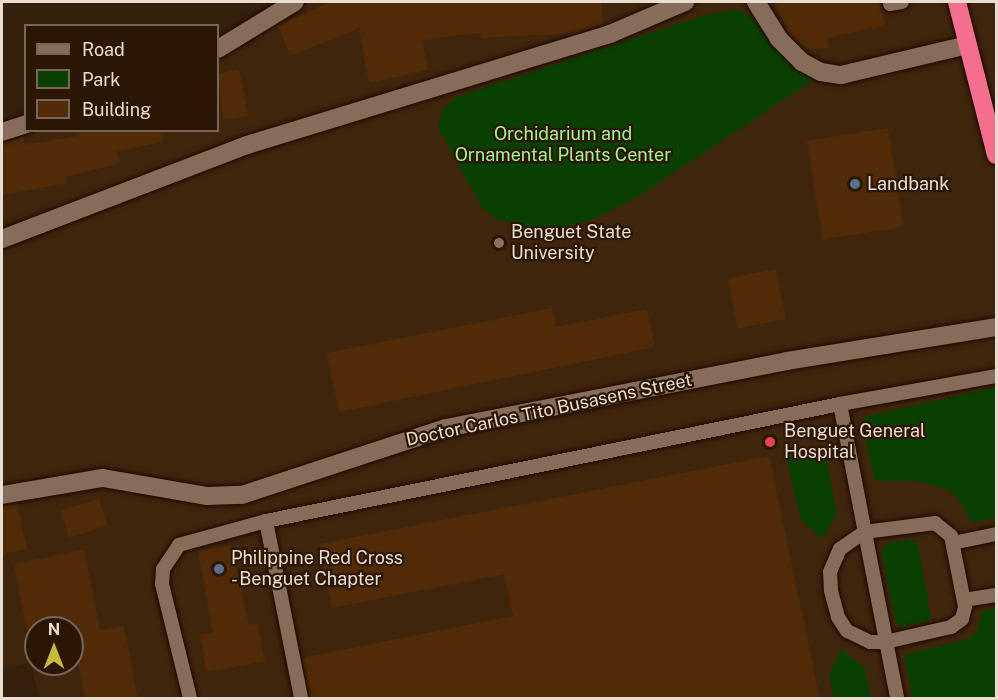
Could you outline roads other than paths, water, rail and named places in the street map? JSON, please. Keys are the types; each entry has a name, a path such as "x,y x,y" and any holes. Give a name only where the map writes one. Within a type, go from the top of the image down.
{"highway":[{"path":"957,2 996,155"}],"street":[{"path":"219,48 296,2"},
{"path":"2,239 247,145 610,34 685,2"},
{"path":"756,2 779,39 802,62 821,72 841,75 968,45"},
{"path":"2,132 24,125"},
{"name":"Doctor Carlos Tito Busasens Street","path":"2,495 103,478 207,496 242,495 446,428 787,361 996,327"}],"lane":[{"path":"190,699 162,584 163,569 179,545 266,521 840,404 996,376"},
{"path":"840,404 897,699"},
{"path":"266,521 302,699"},
{"path":"935,523 947,530 953,543 964,600 964,613 957,624 885,642 870,642 847,631 838,617 831,590 830,572 840,549 864,532 935,523"},
{"path":"953,543 996,534"},
{"path":"964,600 996,595"}],"place":[{"name":"Landbank","path":"855,184"},
{"name":"Benguet State University","path":"499,243"},
{"name":"Benguet General Hospital","path":"770,442"},
{"name":"Philippine Red Cross - Benguet Chapter","path":"219,569"}],"park label":[{"name":"Orchidarium and Ornamental Plants Center","path":"563,145"}]}
